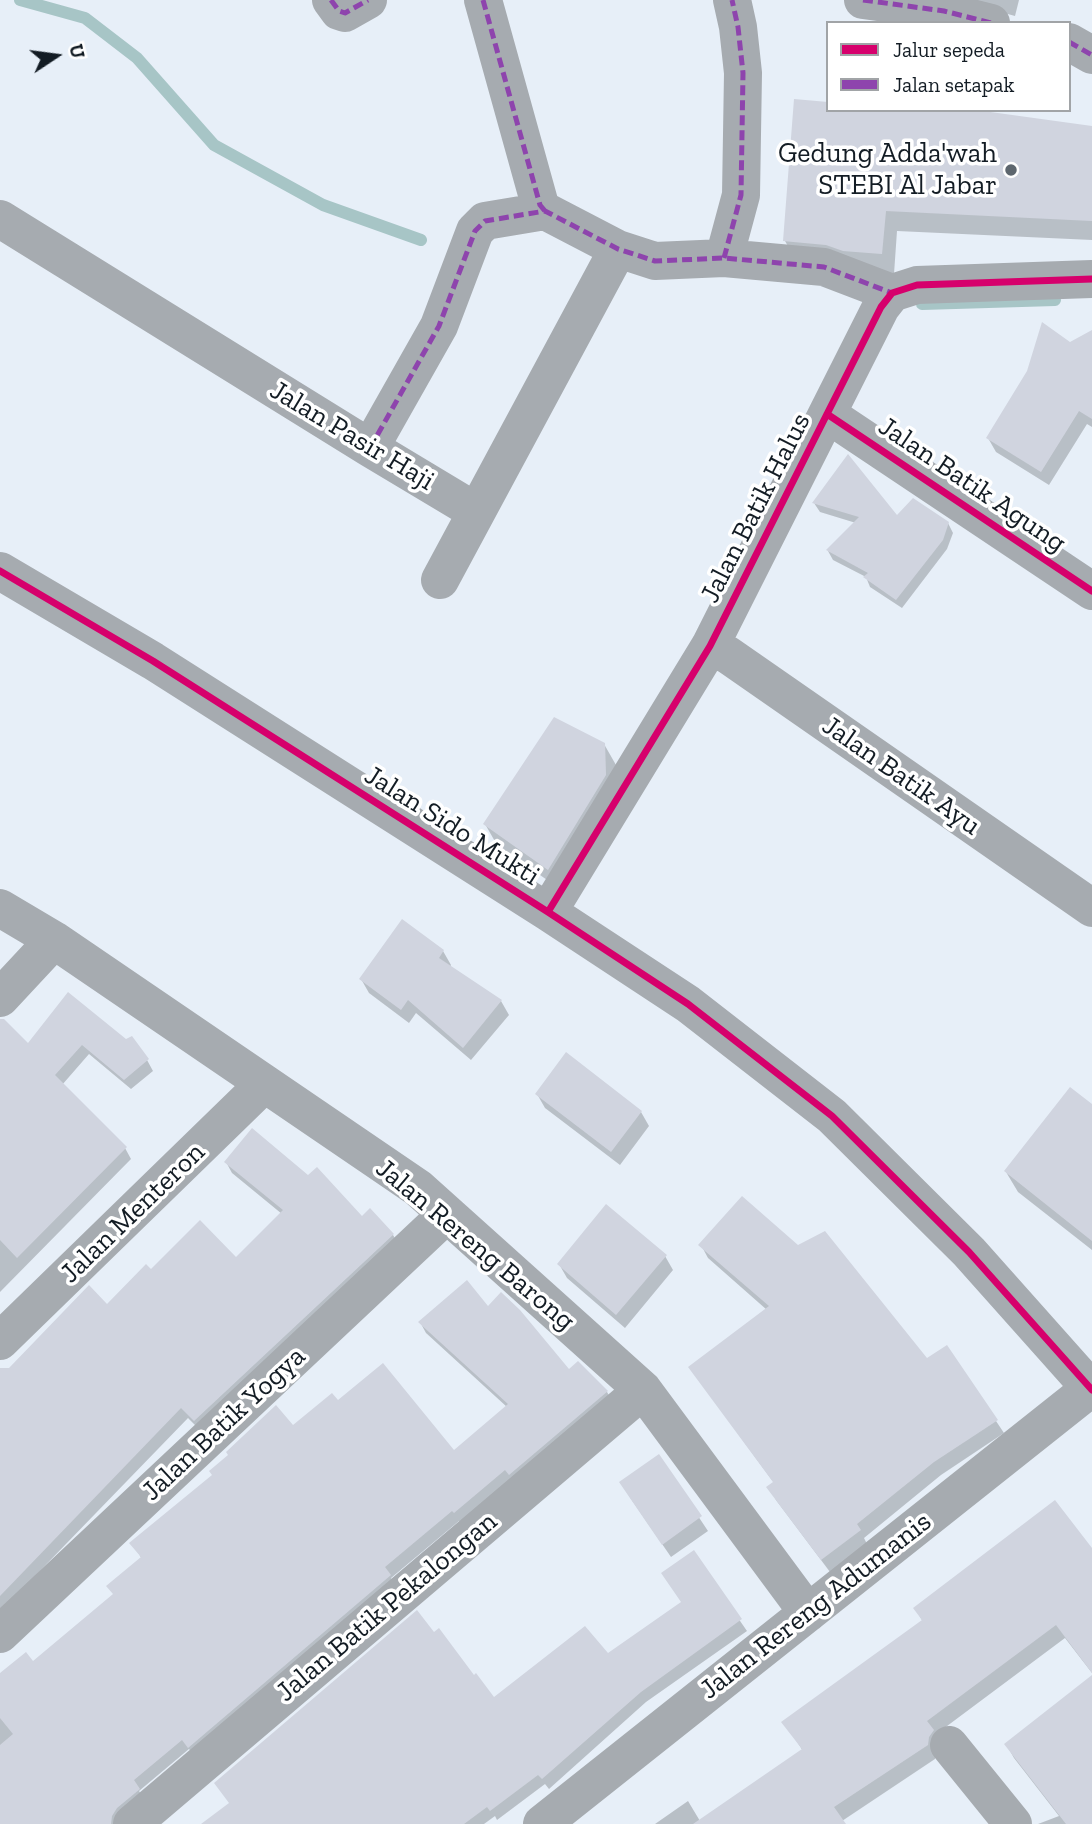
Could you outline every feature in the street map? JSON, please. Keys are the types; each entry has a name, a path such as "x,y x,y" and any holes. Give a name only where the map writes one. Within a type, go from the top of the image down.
{"street":[{"path":"331,0 339,11 345,13 368,0"},
{"path":"483,0 540,205 612,262 724,258 824,267 892,293 917,285 1082,284"},
{"path":"724,258 741,195 743,73 732,0"},
{"path":"863,0 946,6 986,21"},
{"path":"1071,43 1092,55"},
{"path":"370,448 439,326 475,231 485,221 545,211"},
{"name":"Jalan Pasir Haji","path":"0,219 475,511"},
{"path":"440,580 612,262"},
{"name":"Jalan Batik Halus","path":"548,912 710,646 881,306 892,293"},
{"name":"Jalan Batik Agung","path":"827,414 1092,591"},
{"name":"Jalan Sido Mukti","path":"0,570 153,661 688,1004 832,1116 969,1252 1091,1389"},
{"name":"Jalan Batik Ayu","path":"710,646 728,655 1092,908"},
{"name":"Jalan Rereng Barong","path":"0,908 54,940 418,1188 643,1390 808,1613"},
{"path":"0,998 54,940"},
{"name":"Jalan Menteron","path":"0,1341 264,1084"},
{"name":"Jalan Batik Yogya","path":"0,1634 447,1214"},
{"name":"Jalan Rereng Adumanis","path":"542,1824 1091,1389"},
{"name":"Jalan Batik Pekalongan","path":"132,1824 643,1390"},
{"path":"948,1745 1013,1824"}],"building":[{"path":"794,99 826,102 826,112 990,112 1092,126 1092,221 886,211 882,254 843,251 826,245 783,241"},
{"path":"1042,322 1070,342 1092,330 1092,419 1079,411 1041,472 986,438 1027,371"},
{"path":"848,454 897,515 913,498 949,522 943,540 896,600 863,577 868,573 826,550 859,517 812,503"},
{"path":"554,717 605,743 606,775 548,870 483,824"},
{"path":"402,919 444,950 439,958 502,1000 463,1048 408,1000 401,1010 359,979"},
{"path":"68,992 126,1039 132,1036 149,1059 124,1080 82,1045 55,1075 127,1147 17,1258 0,1240 0,1019 4,1019 28,1043"},
{"path":"566,1052 642,1111 611,1152 535,1094"},
{"path":"1070,1087 1092,1104 1092,1241 1004,1171"},
{"path":"252,1128 308,1175 317,1167 362,1216 370,1208 394,1234 194,1421 181,1408 0,1596 0,1368 9,1368 89,1285 107,1304 146,1264 151,1269 200,1220 236,1257 283,1210 224,1162"},
{"path":"742,1196 798,1245 825,1231 927,1358 947,1345 998,1420 934,1462 857,1524 861,1530 821,1560 766,1487 773,1482 688,1367 769,1306 698,1245"},
{"path":"606,1204 667,1255 616,1315 557,1264"},
{"path":"467,1280 488,1306 501,1292 520,1310 569,1369 578,1361 608,1391 509,1475 505,1470 385,1567 391,1575 188,1748 182,1740 134,1780 140,1789 117,1808 111,1824 0,1824 0,1745 13,1734 0,1718 0,1673 26,1652 33,1661 113,1594 106,1586 141,1557 129,1543 212,1475 209,1471 228,1455 226,1452 276,1405 293,1425 332,1393 338,1400 383,1363 454,1450 508,1404 418,1322"},
{"path":"659,1454 702,1516 662,1545 619,1482"},
{"path":"1055,1500 1092,1548 1092,1673 1056,1625 927,1721 934,1730 928,1745 834,1807 846,1824 693,1824 802,1749 781,1722 922,1620 913,1608"},
{"path":"694,1550 742,1619 641,1692 542,1779 538,1775 490,1811 487,1807 464,1824 201,1824 229,1803 214,1783 417,1610 434,1632 439,1628 494,1697 585,1626 608,1653 681,1602 661,1573"},
{"path":"1092,1675 1092,1824 1066,1824 1004,1744"}],"waterway":[{"path":"20,0 85,18 137,58 214,145 323,205 421,240"},
{"path":"922,304 1055,300"}],"marked path":[{"path":"331,0 339,11 345,13 368,0"},
{"path":"483,0 540,205 545,211"},
{"path":"724,258 741,195 743,73 732,0"},
{"path":"863,0 944,11 983,21"},
{"path":"1071,43 1092,55"},
{"path":"370,448 439,326 475,231 485,221 545,211 618,249 655,261 724,258 824,267 892,293"}],"cycle path":[{"path":"548,912 710,646 881,307 892,293 917,285 1092,279"},
{"path":"827,414 1092,591"},
{"path":"0,571 153,661 688,1004 832,1116 969,1252 1092,1390"}],"place":[{"name":"Gedung Adda'wah STEBI Al Jabar","path":"1011,170"}]}
